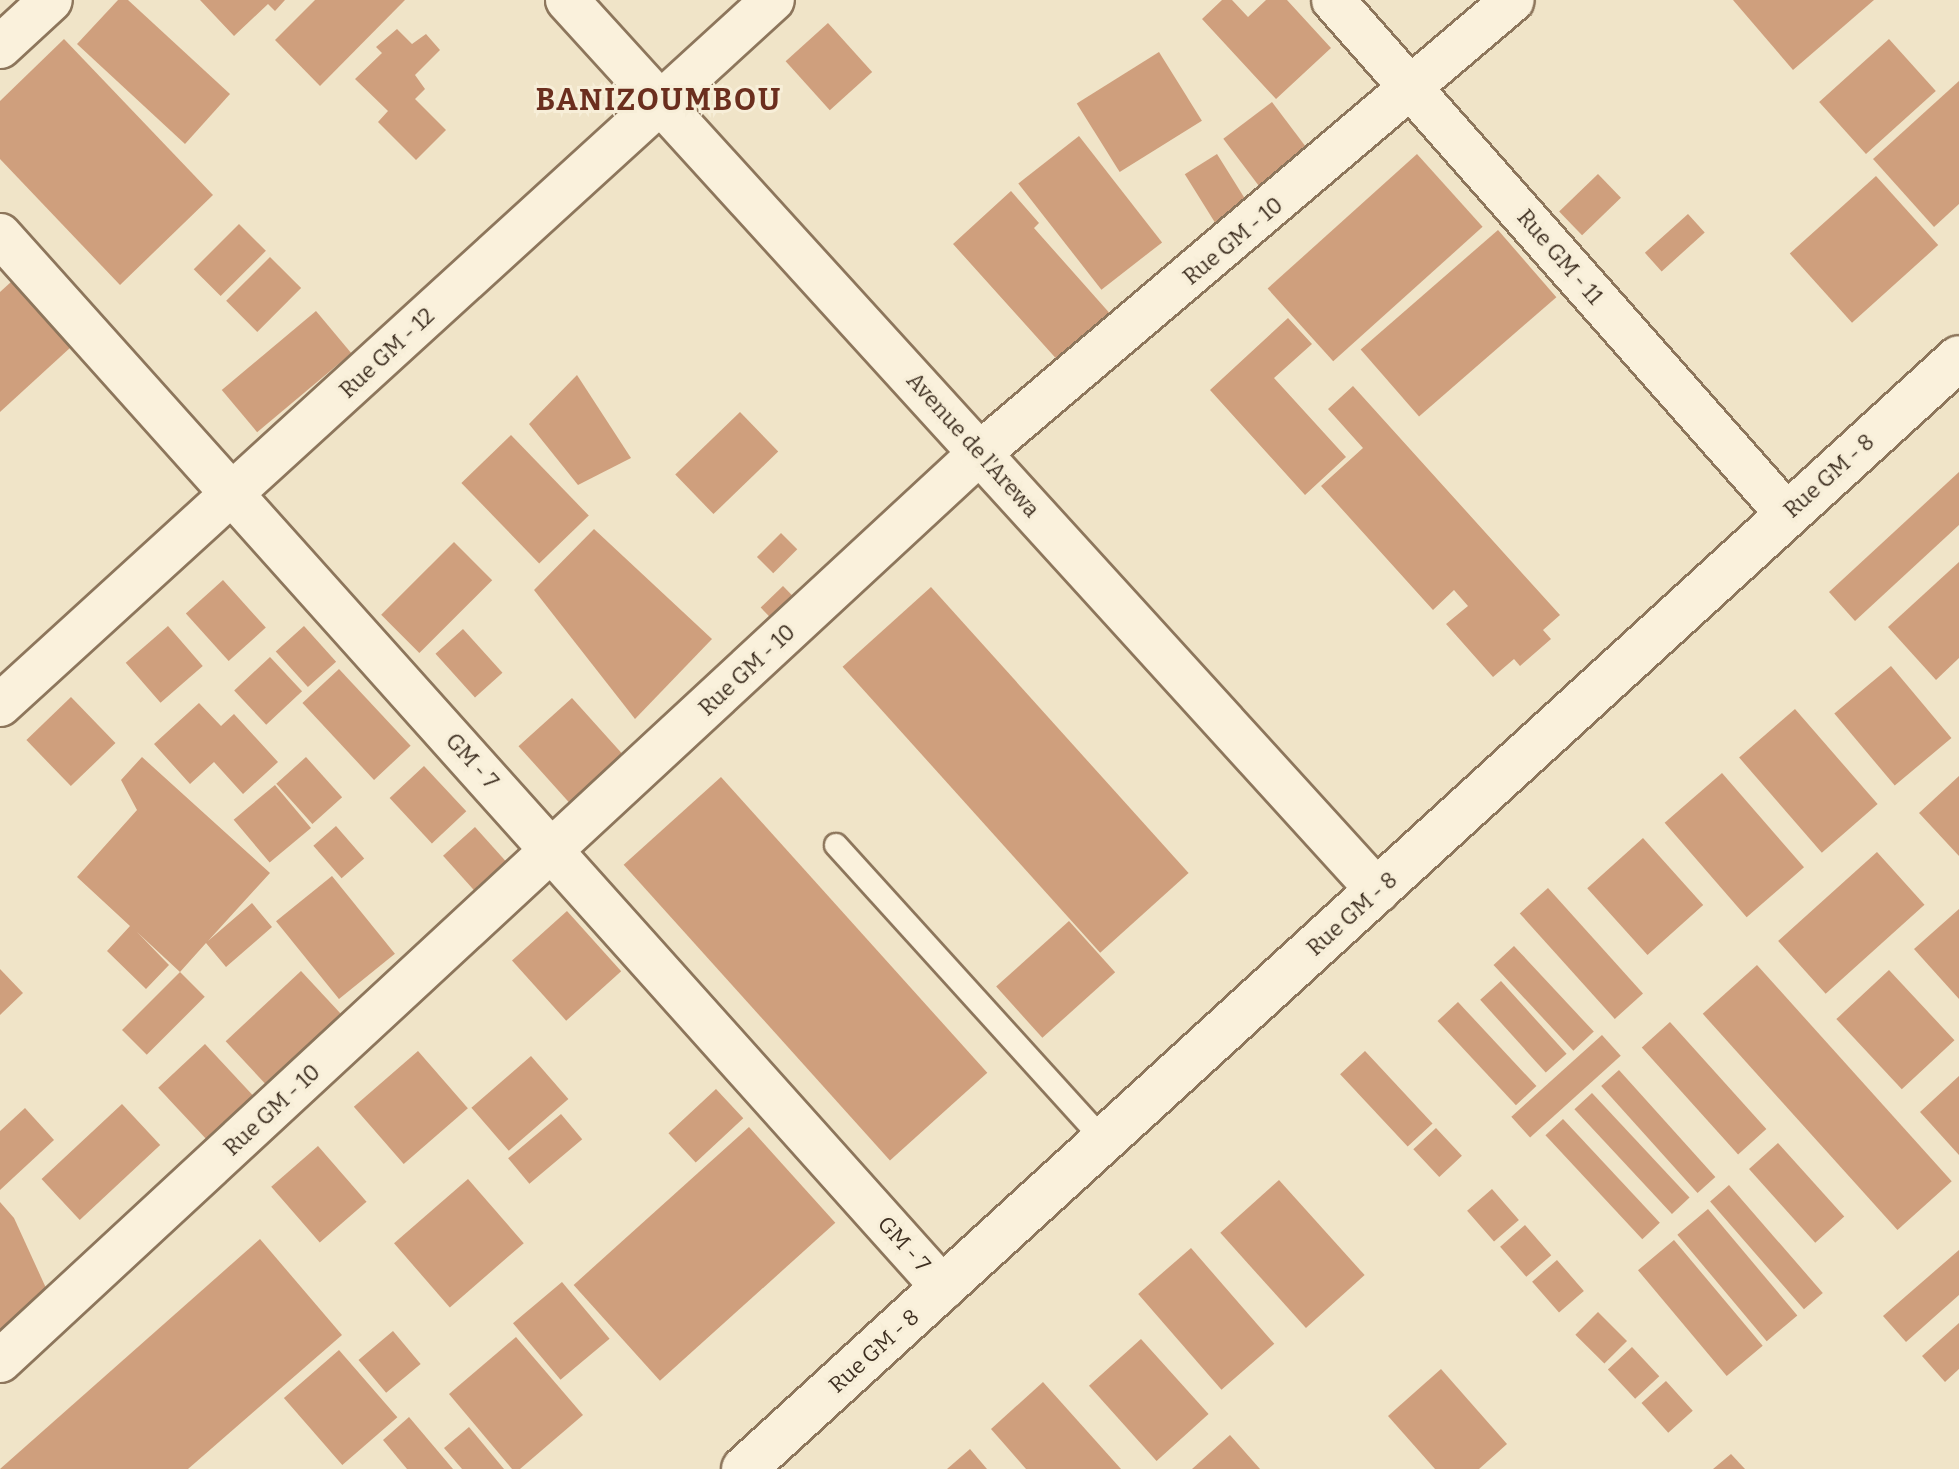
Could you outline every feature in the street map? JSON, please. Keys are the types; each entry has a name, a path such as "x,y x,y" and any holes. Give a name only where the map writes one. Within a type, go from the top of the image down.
{"street":[{"path":"0,47 51,0"},
{"name":"Avenue de l'Arewa","path":"567,0 1378,891"},
{"name":"Rue GM - 12","path":"0,705 232,496 659,100 773,0"},
{"name":"Rue GM - 11","path":"1333,0 1787,514"},
{"name":"Rue GM - 10","path":"0,1361 980,453 1414,90 1513,0"},
{"name":"GM - 7","path":"0,235 943,1288"},
{"name":"Rue GM - 8","path":"744,1469 1959,358"}],"lane":[{"path":"836,845 1104,1141"}],"building":[{"path":"118,0 128,0 230,94 185,144 77,44"},
{"path":"200,0 285,0 275,11 268,4 234,36"},
{"path":"315,0 405,0 320,86 275,40"},
{"path":"1222,0 1232,0 1248,17 1266,0 1287,0 1331,48 1276,99 1202,19"},
{"path":"1733,0 1874,0 1793,70"},
{"path":"828,23 872,72 830,110 786,61"},
{"path":"397,29 412,44 426,34 440,50 415,75 425,89 415,99 446,130 416,160 378,122 388,111 355,79 382,53 376,47"},
{"path":"64,39 213,195 120,285 0,159 0,101"},
{"path":"1889,39 1936,91 1866,154 1819,102"},
{"path":"1159,52 1202,121 1120,172 1077,103"},
{"path":"1959,81 1959,204 1934,227 1873,159"},
{"path":"1272,102 1311,153 1262,190 1223,139"},
{"path":"1079,136 1162,242 1101,290 1018,183"},
{"path":"1217,154 1250,207 1218,227 1185,174"},
{"path":"1417,154 1483,227 1333,361 1268,288"},
{"path":"1598,174 1621,198 1582,235 1559,212"},
{"path":"1876,176 1938,245 1852,323 1790,254"},
{"path":"1011,191 1039,223 1034,228 1113,317 1061,364 953,244"},
{"path":"1688,214 1705,233 1662,271 1645,253"},
{"path":"239,224 266,251 221,296 194,269"},
{"path":"1498,230 1556,297 1419,417 1361,349"},
{"path":"270,257 301,288 257,332 226,301"},
{"path":"23,271 83,336 0,412 0,292"},
{"path":"316,311 351,353 257,432 222,390"},
{"path":"1288,318 1312,344 1274,378 1346,457 1305,495 1210,390"},
{"path":"577,375 631,458 578,485 529,424"},
{"path":"1353,386 1560,615 1543,630 1551,639 1520,666 1514,659 1493,677 1446,624 1468,606 1454,590 1433,610 1321,486 1363,448 1328,409"},
{"path":"740,412 778,452 713,514 675,475"},
{"path":"511,435 589,516 539,563 461,483"},
{"path":"1959,472 1959,525 1855,621 1829,592"},
{"path":"594,529 712,639 635,719 534,590"},
{"path":"781,533 797,549 773,573 757,557"},
{"path":"454,542 492,580 419,653 381,615"},
{"path":"1959,562 1959,658 1936,680 1888,627"},
{"path":"223,580 266,628 229,661 186,613"},
{"path":"783,586 804,608 782,629 761,608"},
{"path":"931,587 1189,873 1100,953 843,667"},
{"path":"168,626 203,666 161,703 126,663"},
{"path":"304,626 336,662 308,687 276,651"},
{"path":"463,629 502,673 475,698 436,654"},
{"path":"270,657 302,691 266,725 234,690"},
{"path":"1891,666 1951,738 1895,786 1834,714"},
{"path":"339,669 411,746 374,780 302,703"},
{"path":"71,697 115,743 71,786 26,740"},
{"path":"572,698 625,757 571,805 518,746"},
{"path":"199,703 221,726 234,714 278,762 243,794 214,762 190,784 154,744"},
{"path":"1795,709 1878,804 1822,853 1739,758"},
{"path":"142,757 270,873 208,941 252,903 272,927 226,967 206,943 180,972 137,932 169,965 146,989 107,951 130,926 77,877 137,810 121,780"},
{"path":"306,757 342,797 312,824 276,784"},
{"path":"424,766 466,811 432,843 390,798"},
{"path":"1722,773 1804,867 1747,917 1665,823"},
{"path":"1959,776 1959,856 1919,813"},
{"path":"721,777 987,1073 890,1160 624,865"},
{"path":"275,785 311,828 270,863 234,820"},
{"path":"336,826 364,858 342,878 313,846"},
{"path":"475,827 506,861 474,890 443,856"},
{"path":"1643,838 1703,905 1647,955 1587,888"},
{"path":"1877,852 1925,905 1826,994 1778,941"},
{"path":"332,876 395,954 339,999 276,921"},
{"path":"1548,888 1643,994 1615,1019 1520,913"},
{"path":"1959,909 1959,999 1914,949"},
{"path":"567,911 621,971 566,1021 512,961"},
{"path":"1069,921 1115,972 1042,1038 996,987"},
{"path":"1514,946 1594,1032 1573,1051 1494,965"},
{"path":"1757,965 1952,1181 1897,1230 1703,1014"},
{"path":"0,969 23,993 0,1015"},
{"path":"1889,970 1954,1040 1902,1089 1836,1019"},
{"path":"301,971 341,1014 266,1084 226,1041"},
{"path":"180,972 205,997 147,1055 122,1030"},
{"path":"1501,981 1567,1054 1546,1073 1480,1000"},
{"path":"1458,1002 1536,1086 1516,1105 1438,1021"},
{"path":"1670,1022 1766,1129 1738,1154 1642,1047"},
{"path":"1602,1035 1621,1056 1530,1137 1511,1117"},
{"path":"205,1044 253,1096 207,1140 158,1088"},
{"path":"418,1051 468,1108 404,1164 354,1107"},
{"path":"1365,1051 1433,1123 1408,1147 1340,1074"},
{"path":"531,1056 568,1099 509,1151 471,1108"},
{"path":"1619,1070 1715,1177 1698,1193 1601,1086"},
{"path":"1959,1076 1959,1155 1920,1112"},
{"path":"716,1089 743,1118 696,1163 668,1133"},
{"path":"1592,1093 1690,1198 1672,1214 1574,1109"},
{"path":"122,1104 160,1145 80,1220 42,1179"},
{"path":"25,1108 54,1140 0,1190 0,1131"},
{"path":"561,1114 582,1139 529,1184 508,1158"},
{"path":"1563,1119 1660,1223 1642,1239 1545,1135"},
{"path":"749,1127 835,1223 660,1381 574,1285"},
{"path":"1436,1128 1462,1156 1439,1177 1413,1149"},
{"path":"1778,1143 1844,1217 1815,1243 1749,1169"},
{"path":"318,1146 367,1202 320,1243 271,1187"},
{"path":"468,1179 524,1243 450,1307 394,1243"},
{"path":"1279,1180 1365,1275 1306,1328 1220,1233"},
{"path":"1729,1185 1823,1293 1804,1309 1710,1201"},
{"path":"1492,1189 1519,1220 1494,1242 1467,1211"},
{"path":"0,1202 14,1218 46,1288 0,1336"},
{"path":"1708,1209 1797,1315 1767,1341 1677,1235"},
{"path":"1525,1225 1551,1255 1526,1277 1500,1247"},
{"path":"260,1239 342,1335 188,1469 0,1469"},
{"path":"1674,1240 1763,1346 1727,1376 1638,1270"},
{"path":"1191,1248 1274,1344 1221,1390 1138,1294"},
{"path":"1959,1250 1959,1295 1906,1342 1883,1316"},
{"path":"1557,1260 1584,1291 1559,1313 1532,1282"},
{"path":"562,1282 610,1339 561,1380 513,1323"},
{"path":"1598,1312 1627,1341 1604,1364 1575,1335"},
{"path":"1959,1323 1959,1369 1945,1382 1922,1356"},
{"path":"393,1331 421,1364 386,1393 359,1360"},
{"path":"516,1337 583,1415 520,1469 512,1469 449,1394"},
{"path":"1141,1339 1209,1414 1157,1461 1089,1386"},
{"path":"1632,1347 1659,1376 1635,1399 1608,1370"},
{"path":"339,1350 397,1417 342,1465 284,1398"},
{"path":"1441,1369 1507,1444 1479,1469 1435,1469 1388,1416"},
{"path":"1666,1381 1693,1411 1668,1433 1641,1403"},
{"path":"1043,1382 1121,1469 1026,1469 991,1429"},
{"path":"409,1417 453,1469 407,1469 383,1440"},
{"path":"469,1427 504,1469 462,1469 444,1448"},
{"path":"1230,1435 1260,1469 1192,1469"},
{"path":"970,1449 987,1469 947,1469"},
{"path":"1731,1454 1745,1469 1713,1469"}],"district":[{"name":"BANIZOUMBOU","path":"659,100"}]}
